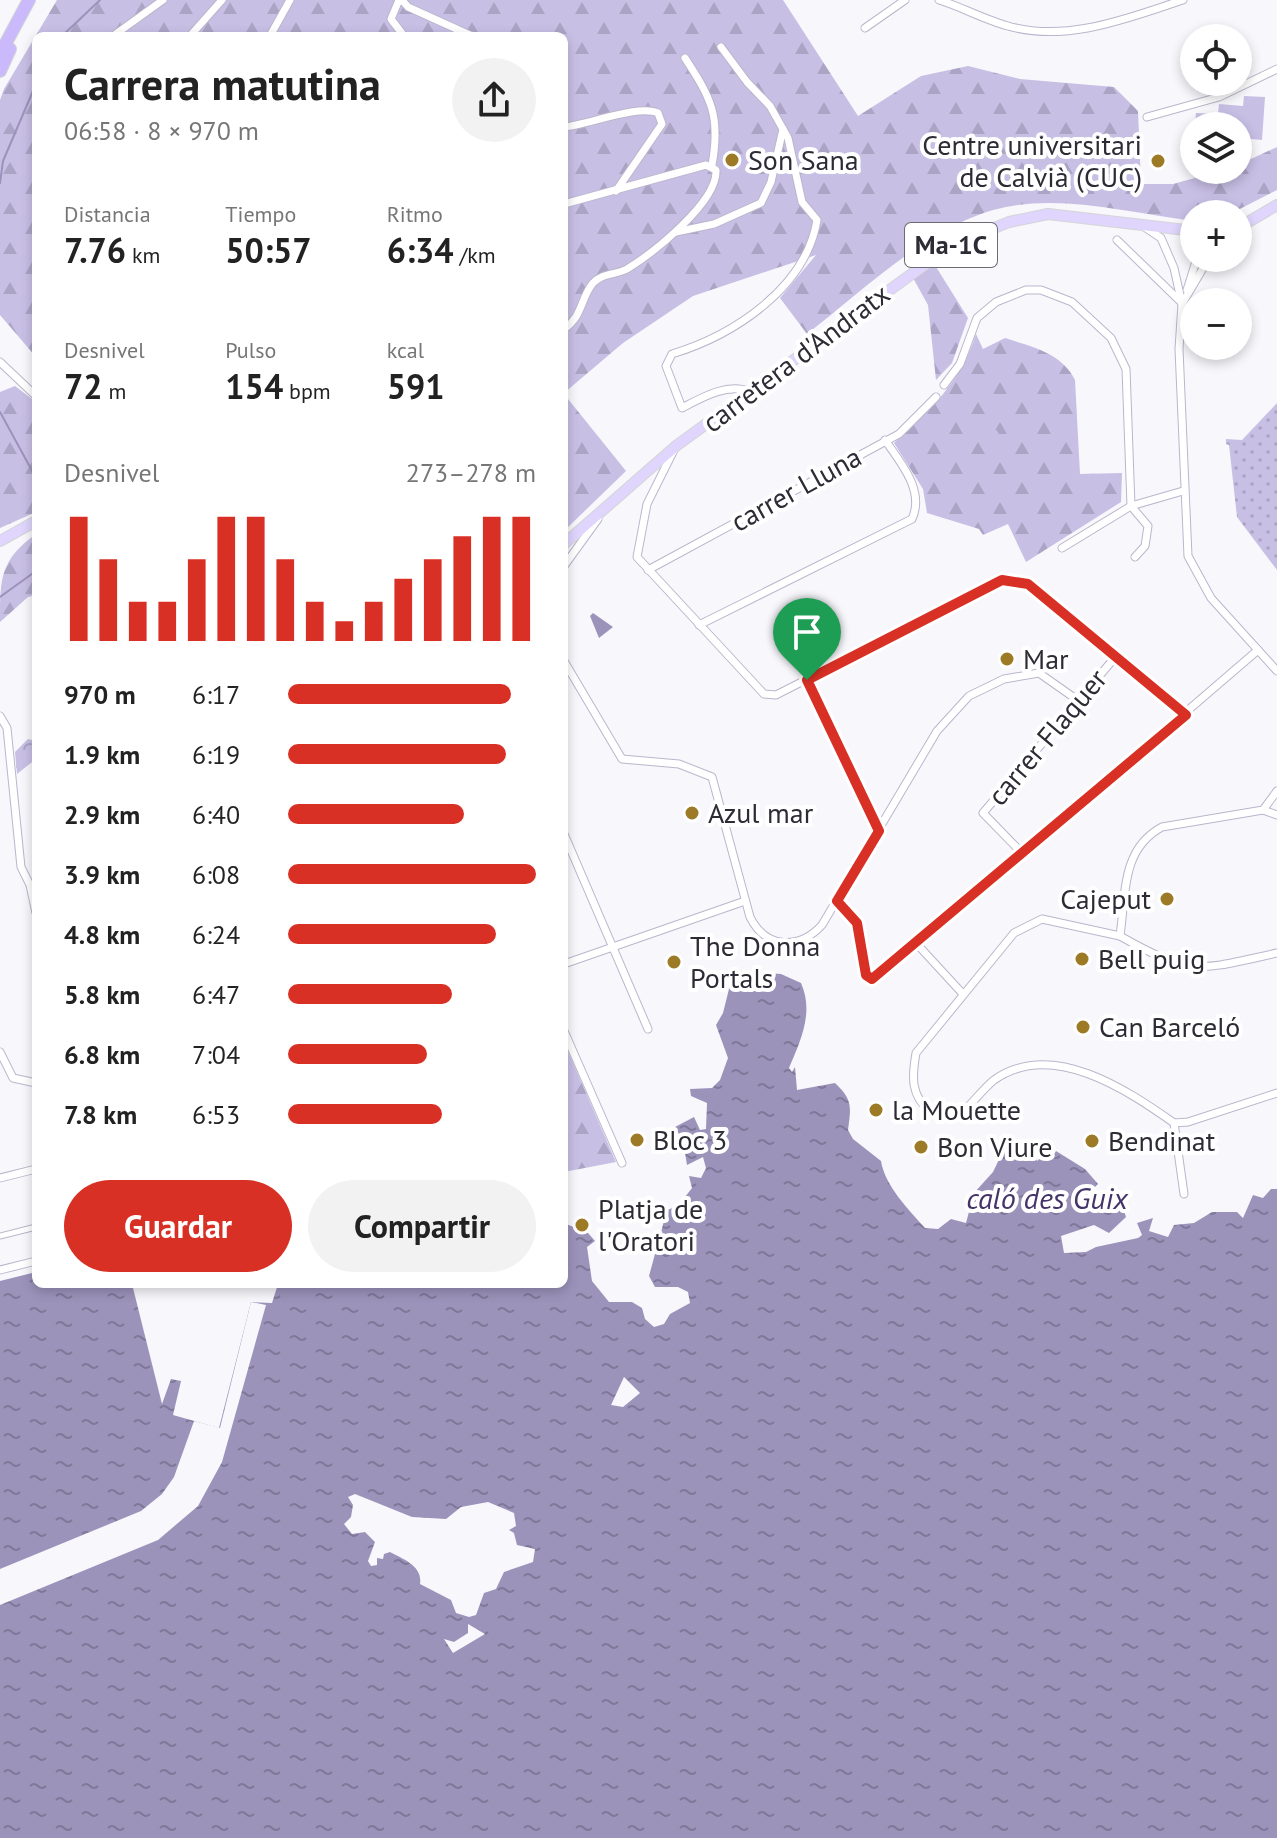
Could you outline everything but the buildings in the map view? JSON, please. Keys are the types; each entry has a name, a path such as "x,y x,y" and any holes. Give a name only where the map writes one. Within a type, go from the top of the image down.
{"highway":[{"path":"0,54 29,0"},
{"path":"0,71 12,45 18,19"}],"main road":[{"path":"1252,220 1277,205"},
{"name":"carretera d'Andratx","path":"568,540 676,446 925,260 970,236 1009,222 1048,214 1180,229"},
{"path":"0,541 32,523"}],"street":[{"path":"119,32 163,0"},
{"path":"194,32 222,0"},
{"path":"272,32 290,0"},
{"path":"401,32 391,19 400,0 408,7 463,32"},
{"path":"865,28 905,0"},
{"path":"939,0 1008,26 1039,31 1094,28 1183,0"},
{"path":"721,47 770,106 783,129 792,147 802,202 817,220 813,242 799,268 762,308 706,343 672,354 666,366 682,408 710,393 742,388 750,392"},
{"path":"568,326 576,321 592,285 602,277 624,271 674,233 702,203 716,176 712,165 718,133 707,92 685,58"},
{"path":"1147,117 1219,97 1277,69"},
{"path":"568,126 622,114 652,110 658,113 662,124 616,191"},
{"path":"674,233 714,224 761,203 771,182 783,129"},
{"path":"568,203 712,165"},
{"path":"1137,222 1161,238 1174,268 1180,295"},
{"path":"1117,240 1180,302"},
{"path":"944,385 960,364 977,318 996,302 1026,290 1041,290 1072,302 1111,338 1126,369 1131,506 1148,526 1145,546 1135,557"},
{"path":"1180,334 1183,491 1188,556 1211,598 1277,671"},
{"path":"0,362 32,392"},
{"name":"carrer Lluna","path":"648,570 899,434 936,397"},
{"path":"699,625 912,519 916,497 908,473 885,440"},
{"path":"676,446 647,504 638,538 637,557 764,694 776,695 1002,580 1028,584 1186,715"},
{"path":"1062,548 1131,506 1183,491"},
{"path":"568,560 610,501"},
{"path":"837,901 857,923 866,975 872,979 1186,715 1258,650"},
{"name":"carrer Flaquer","path":"1022,853 983,813 1076,699 1117,655"},
{"path":"568,668 622,759 679,764 712,777 745,901 756,928 771,941 785,943 812,936 837,901 937,731 969,696 1004,679 1039,673 1076,699"},
{"path":"807,680 879,831"},
{"path":"0,716 7,728 21,867 32,883"},
{"path":"1263,810 1277,791"},
{"path":"1120,936 1130,863 1136,847 1148,835 1162,827 1263,810 1277,815"},
{"path":"568,843 648,1029"},
{"path":"568,963 745,901"},
{"path":"1277,953 1198,969 1179,966 1120,936 1042,919 1014,933 962,993 916,1053 912,1077 915,1093 931,1112 964,1111 995,1080 1028,1066 1067,1068 1122,1086 1174,1123 1188,1122 1277,1093"},
{"path":"916,943 962,993"},
{"path":"568,1040 622,1163"},
{"path":"0,1052 13,1078 32,1082"},
{"path":"1174,1123 1184,1194"},
{"path":"0,1178 32,1170"},
{"path":"0,1236 32,1228"},
{"path":"0,1270 32,1262"}],"green space":[{"path":"57,0 783,0 858,116 921,76 968,66 1020,79 1114,87 1138,111 1141,184 1252,184 1252,159 1277,147 1277,190 1252,203 1252,200 1180,200 1180,219 1053,203 1006,207 979,215 926,242 901,259 807,334 780,298 816,255 693,296 623,343 568,390 568,32 38,32"},
{"path":"32,42 32,352 0,315 0,100"},
{"path":"1244,96 1265,97 1262,140 1252,139 1252,112 1218,112 1219,104 1243,106"},
{"path":"933,262 968,318 952,363 936,380 928,305 913,278"},
{"path":"976,334 983,349 1005,338 1036,348 1062,363 1075,380 1080,474 1122,473 1121,502 1026,562 1008,524 983,535 979,529 927,513 923,489 894,443 932,407 953,381"},
{"path":"15,386 32,399 32,514 0,528 0,392"},
{"path":"568,399 626,471 568,527"},
{"path":"1277,403 1277,570 1237,517 1226,439 1242,440"},
{"path":"990,428 997,431 1000,438 997,445 990,448 983,445 980,438 983,431"},
{"path":"32,537 32,596 0,622 4,571"},
{"path":"28,739 32,740 32,762 17,774 15,752"},
{"path":"568,1051 616,1162 568,1171"}],"water":[{"path":"593,613 613,627 599,638 590,616"},
{"name":"caló des Guix","path":"744,971 781,974 801,983 806,1015 789,1068 792,1072 795,1067 797,1090 835,1083 841,1089 849,1104 848,1130 853,1139 881,1161 892,1188 925,1228 938,1229 951,1219 966,1223 974,1193 993,1172 1006,1145 1015,1139 1024,1148 1031,1145 1037,1161 1045,1154 1051,1160 1056,1151 1085,1169 1098,1184 1090,1192 1112,1200 1124,1211 1126,1217 1109,1233 1094,1225 1061,1236 1064,1253 1086,1252 1138,1238 1142,1235 1137,1223 1153,1218 1149,1231 1168,1237 1174,1225 1194,1223 1212,1212 1237,1212 1243,1218 1253,1195 1263,1198 1271,1189 1277,1189 1277,1838 0,1838 0,1281 32,1273 32,1288 133,1288 162,1404 171,1379 181,1381 173,1415 219,1428 251,1302 272,1303 277,1288 568,1288 568,1225 588,1233 595,1241 587,1247 592,1281 609,1302 632,1302 642,1308 645,1319 654,1327 664,1324 670,1314 690,1303 688,1292 678,1287 655,1287 649,1276 667,1210 678,1206 692,1188 689,1176 701,1178 706,1168 703,1157 687,1165 683,1141 675,1127 694,1117 700,1130 706,1129 707,1103 691,1096 690,1089 712,1088 720,1080 728,1058 716,1025 723,1013 732,977","holes":["624,1377 640,1393 623,1407 611,1405","355,1494 412,1517 446,1519 461,1507 488,1502 514,1513 516,1526 509,1530 514,1533 517,1545 535,1549 533,1562 504,1572 496,1589 484,1593 476,1615 469,1617 456,1613 451,1600 420,1584 418,1572 401,1557 390,1552 384,1554 383,1559 377,1558 377,1565 371,1566 368,1561 375,1542 365,1532 352,1534 344,1524 351,1517 353,1505 348,1497","468,1624 485,1634 453,1653 444,1639 454,1642 468,1633"]}],"pier":[{"path":"251,1302 266,1305 222,1462 198,1506 158,1540 0,1605 0,1569 141,1511 162,1494 174,1477 194,1421 220,1428"}],"waterway":[{"path":"66,32 100,0"},
{"path":"0,183 3,161 32,93"},
{"path":"0,412 32,471"},
{"path":"0,597 32,574"}],"place":[{"name":"Son Sana","path":"732,160"},
{"name":"Centre universitari de Calvià (CUC)","path":"1158,161"},
{"name":"Mar","path":"1007,659"},
{"name":"Azul mar","path":"692,813"},
{"name":"Cajeput","path":"1167,899"},
{"name":"Bell puig","path":"1082,959"},
{"name":"The Donna Portals","path":"674,962"},
{"name":"Can Barceló","path":"1083,1027"},
{"name":"la Mouette","path":"876,1110"},
{"name":"Bloc 3","path":"637,1140"},
{"name":"Bendinat","path":"1092,1141"},
{"name":"Bon Viure","path":"921,1147"},
{"name":"Platja de l'Oratori","path":"582,1225"}],"route":[{"path":"1002,580 1015,581 1028,584 1186,715 872,979 866,975 857,923 849,910 837,901 879,831 807,680 1002,580"}]}
